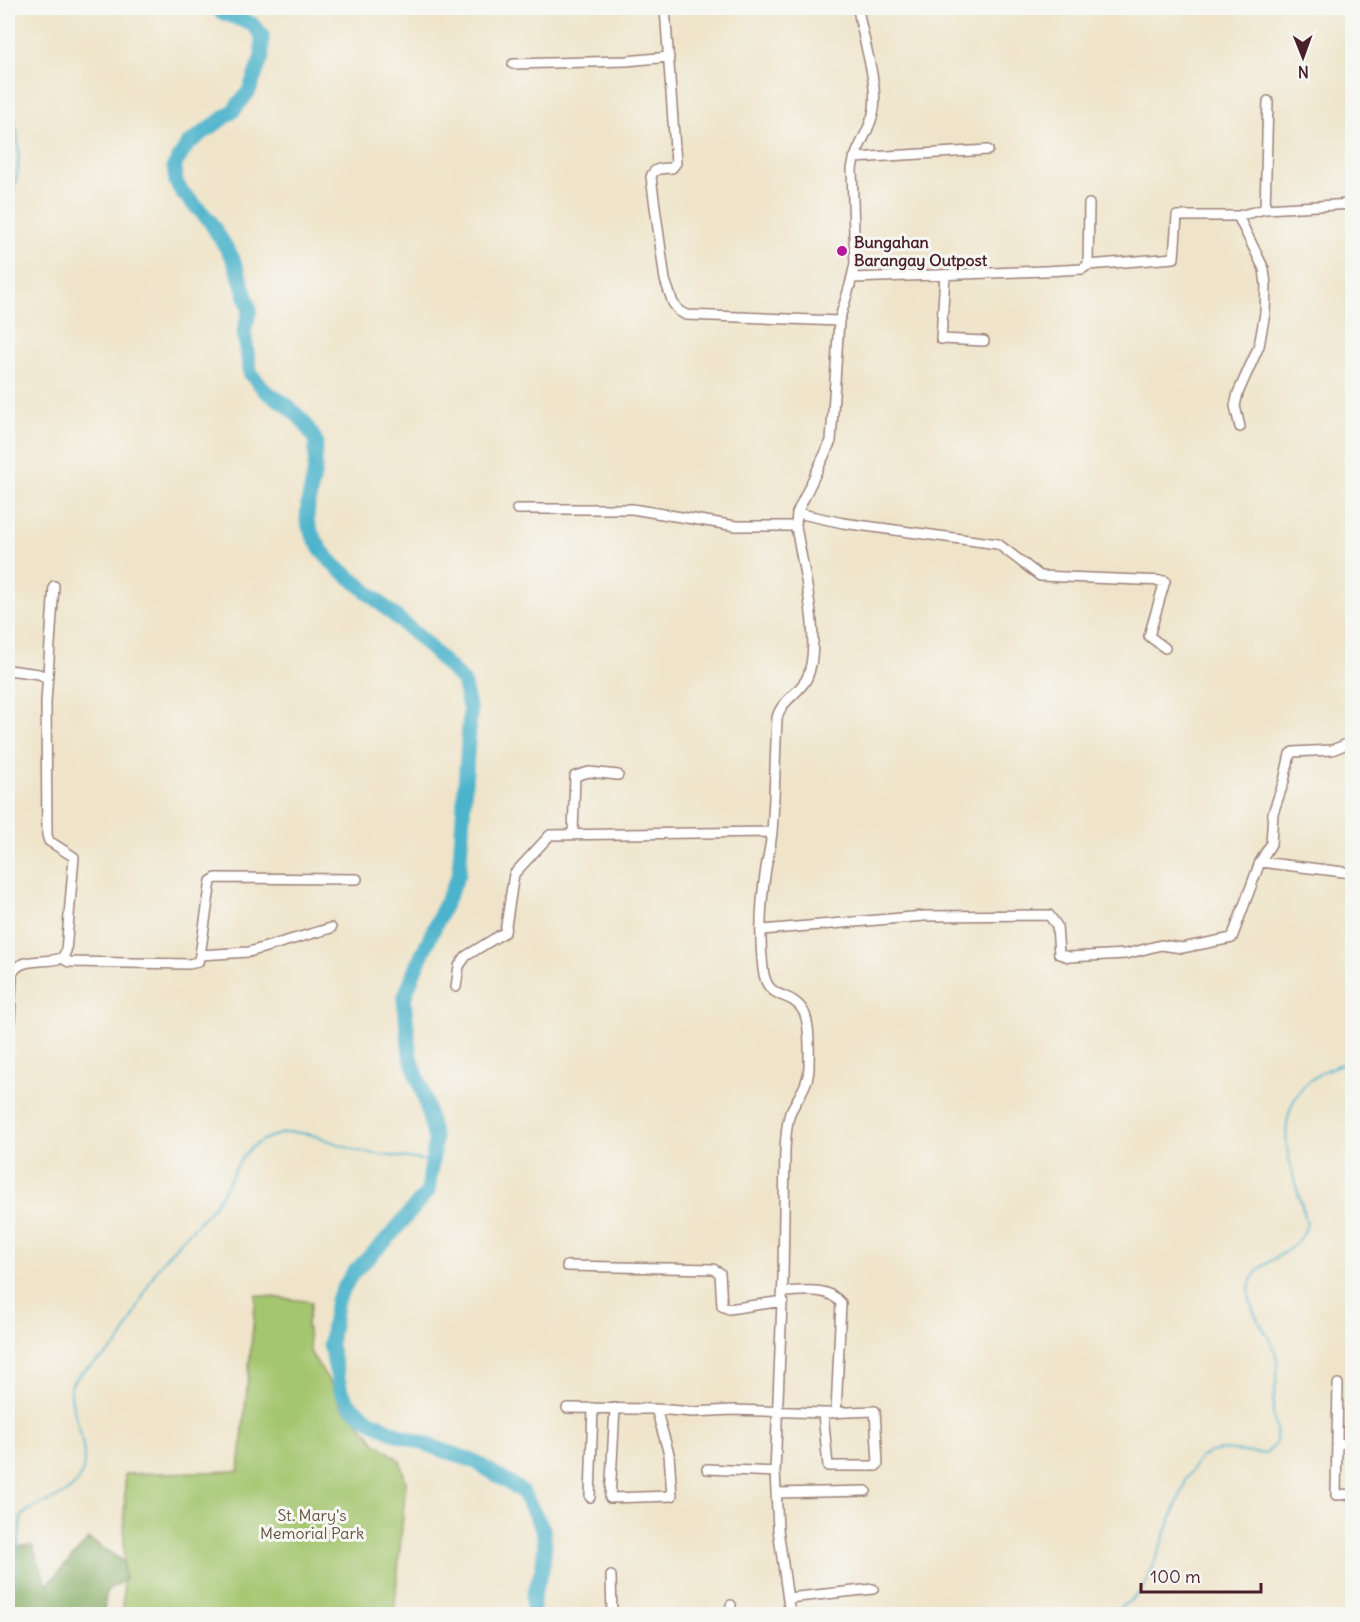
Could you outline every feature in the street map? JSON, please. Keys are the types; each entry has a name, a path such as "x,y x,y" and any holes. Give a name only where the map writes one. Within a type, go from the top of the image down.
{"street":[{"path":"665,8 676,163 672,168 657,169 651,177 664,280 673,303 679,311 686,315 839,321"},
{"path":"790,1614 777,1528 775,1472 783,1296 786,1131 790,1115 809,1076 807,1023 800,1006 775,993 765,978 762,930 763,895 772,832 777,718 783,703 806,678 812,651 811,616 795,526 797,513 831,441 839,321 855,264 852,169 854,158 870,125 875,98 858,8"},
{"path":"513,64 626,61 669,57"},
{"path":"1265,209 1268,101"},
{"path":"854,158 988,150"},
{"path":"1089,204 1089,265"},
{"path":"852,278 1073,270 1089,265 1174,258 1177,216 1238,216 1265,209 1353,204"},
{"path":"1238,216 1264,269 1266,285 1265,313 1259,346 1238,393 1235,406 1240,428"},
{"path":"945,275 941,339 984,341"},
{"path":"517,509 632,509 736,526 795,526"},
{"path":"797,513 843,523 998,544 1040,576 1165,581 1149,636 1165,648"},
{"path":"8,1026 12,974 15,968 21,964 55,961 62,958 66,951 74,857 49,842 47,835 47,678 54,586"},
{"path":"8,670 39,674 47,678"},
{"path":"762,930 924,916 1049,915 1057,926 1059,954 1069,957 1126,954 1161,945 1182,948 1232,938 1260,862 1271,844 1273,813 1290,754 1332,750 1353,742"},
{"path":"573,833 575,776 590,772 618,775"},
{"path":"456,987 459,966 466,956 505,932 514,874 550,835 772,832"},
{"path":"1260,862 1353,873"},
{"path":"62,958 69,962 189,964 198,962 211,881 216,878 357,879"},
{"path":"200,955 249,952 331,928"},
{"path":"567,1266 713,1269 720,1273 722,1306 729,1310 783,1296 823,1291 836,1297 841,1303 836,1413"},
{"path":"1338,1384 1336,1495 1353,1494"},
{"path":"567,1408 656,1409 693,1412 875,1411 878,1464 876,1466 828,1466 823,1413"},
{"path":"590,1497 593,1408"},
{"path":"615,1408 610,1498 672,1496 669,1454 656,1409"},
{"path":"1337,1444 1353,1443"},
{"path":"707,1468 775,1472"},
{"path":"776,1493 866,1491"},
{"path":"611,1576 612,1614"},
{"path":"788,1598 873,1589"}],"green space":[{"name":"St. Mary's Memorial Park","path":"256,1295 312,1302 307,1323 310,1352 333,1387 341,1407 357,1420 374,1441 400,1461 406,1482 394,1614 123,1614 125,1474 239,1471"},
{"path":"89,1539 123,1561 125,1580 107,1590 104,1610 109,1614 8,1614 8,1587 14,1547 32,1545 47,1585"}],"waterway":[{"path":"218,8 221,12 252,24 262,35 262,57 249,91 233,111 188,144 174,166 176,182 182,192 209,220 232,257 240,277 250,310 244,331 250,373 265,391 287,405 304,422 316,441 315,470 307,521 312,534 322,551 335,566 418,636 463,681 470,711 459,874 404,999 410,1055 424,1096 435,1140 428,1191 390,1236 352,1274 337,1300 330,1345 341,1391 350,1405 369,1420 399,1435 474,1461 522,1491 543,1529 545,1546 542,1570 533,1597 533,1614"},
{"path":"8,98 19,150 17,176 8,202"},
{"path":"1107,1614 1131,1600 1144,1586 1187,1478 1200,1458 1210,1452 1223,1450 1265,1454 1275,1444 1273,1404 1278,1366 1271,1342 1252,1306 1249,1290 1252,1279 1258,1271 1294,1245 1302,1236 1307,1224 1287,1147 1289,1114 1294,1101 1310,1080 1322,1072 1352,1061"},
{"path":"9,1614 21,1518 34,1507 61,1496 76,1483 82,1473 84,1451 72,1401 72,1384 80,1374 111,1351 123,1337 160,1265 214,1205 246,1153 265,1139 280,1134 301,1133 363,1152 431,1161"}],"place":[{"name":"Bungahan Barangay Outpost","path":"842,251"}]}
